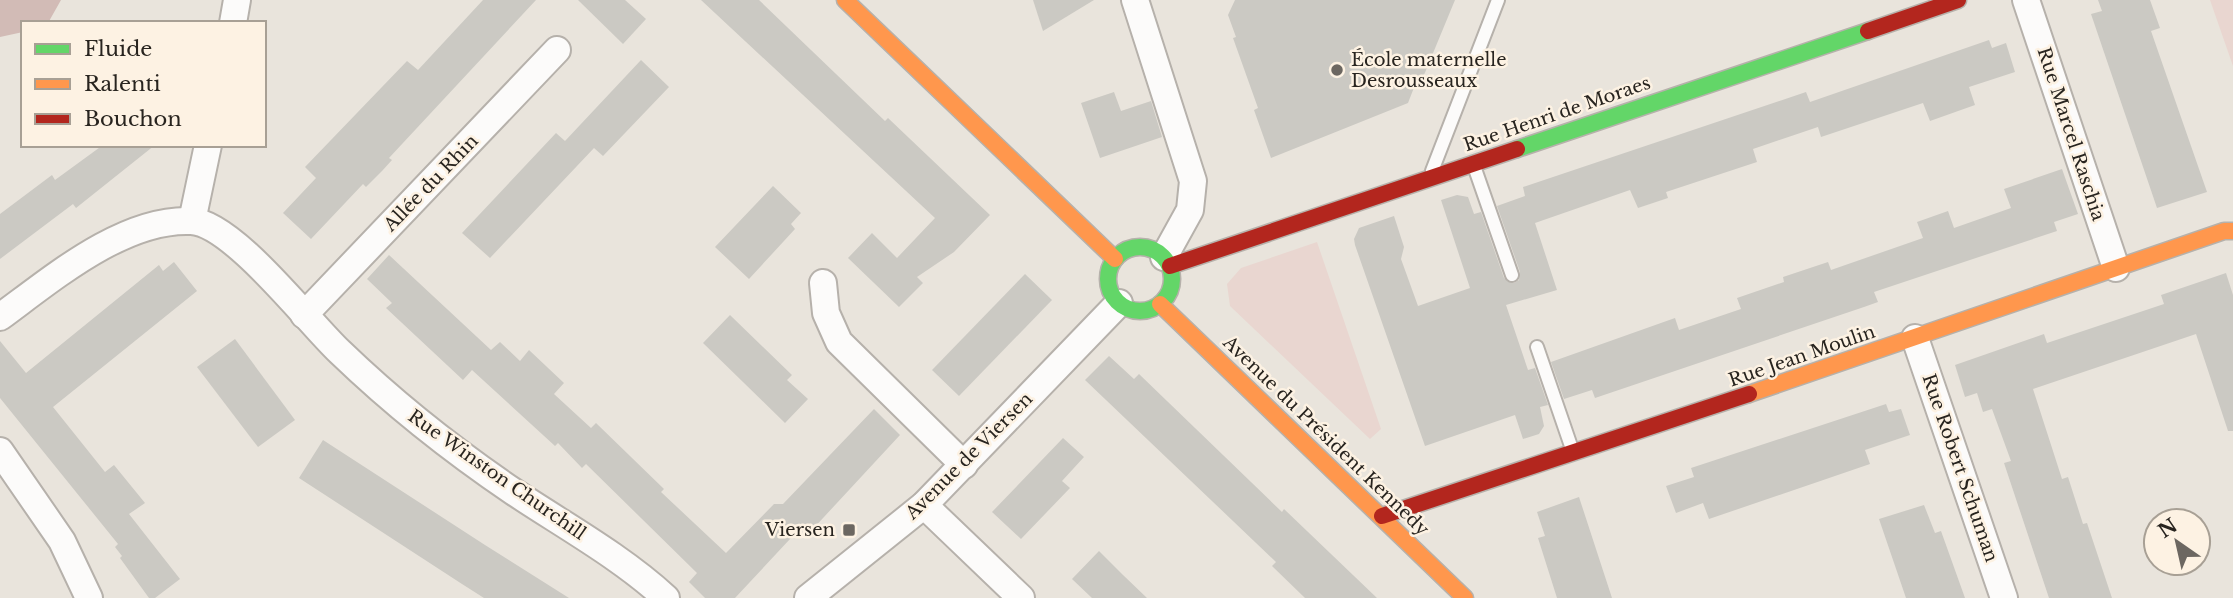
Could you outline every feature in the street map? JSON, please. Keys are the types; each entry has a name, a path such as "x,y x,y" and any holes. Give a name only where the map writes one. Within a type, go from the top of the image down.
{"street":[{"path":"233,21 237,0"},
{"path":"845,0 1115,259"},
{"path":"1135,0 1193,181 1190,210 1167,262 1171,286 1160,304 1142,311 1119,303 1110,290 1108,280 1115,259 1126,250 1141,247 1156,251 1167,262"},
{"name":"Rue Henri de Moraes","path":"1167,262 1473,163 1958,0"},
{"name":"Rue Marcel Raschia","path":"2026,0 2116,268"},
{"name":"Allée du Rhin","path":"304,315 557,50"},
{"path":"0,317 68,267 106,245 152,227 192,221 208,147"},
{"name":"Rue Winston Churchill","path":"192,221 217,229 231,239 376,386 436,437 610,554 666,598"},
{"name":"Rue Jean Moulin","path":"1382,516 1915,338 2224,231 2233,231"},
{"path":"823,283 826,313 839,342 964,465"},
{"name":"Avenue de Viersen","path":"808,598 924,505 1119,303"},
{"name":"Avenue du Président Kennedy","path":"1160,304 1465,598"},
{"name":"Rue Robert Schuman","path":"1915,338 2004,598"},
{"path":"0,450 62,541 89,598"},
{"path":"924,505 1021,598"}],"lane":[{"path":"1430,177 1498,0"},
{"path":"1473,163 1512,275"},
{"path":"1537,347 1573,453"}],"shaded area":[{"path":"0,0 61,0 49,21 21,21 21,32 0,37"},
{"path":"2210,0 2233,0 2233,66"},
{"path":"1317,242 1381,429 1370,439 1230,306 1227,284 1241,268"}],"building":[{"path":"483,0 536,0 389,158 392,160 382,171 366,187 363,184 311,239 283,213 316,178 305,167 407,61 418,70"},
{"path":"578,0 625,0 646,19 623,44"},
{"path":"701,0 759,0 885,121 888,118 990,215 954,252 917,277 923,283 899,307 848,258 872,233 897,258 935,218"},
{"path":"1033,0 1094,0 1043,31"},
{"path":"1235,0 1455,0 1419,87 1415,85 1408,103 1271,158 1254,110 1258,108 1233,38 1236,37 1228,15"},
{"path":"2098,0 2150,0 2160,28 2151,31 2207,192 2157,208 2091,14 2102,11"},
{"path":"1989,40 1992,48 2006,43 2015,72 1969,87 1975,105 1930,121 1923,103 1821,137 1818,127 1753,149 1757,162 1666,192 1668,198 1638,208 1630,190 1535,223 1557,290 1506,305 1528,370 1535,368 1548,405 1540,407 1544,426 1539,434 1523,439 1515,415 1425,446 1355,245 1354,239 1359,228 1394,216 1404,247 1401,259 1418,306 1470,288 1441,200 1457,195 1468,197 1474,214 1481,212 1504,278 1514,283 1519,280 1520,272 1497,206 1525,196 1523,187 1806,92 1810,102"},
{"path":"641,60 669,87 603,156 594,148 490,258 462,233 556,133 565,141"},
{"path":"1114,92 1121,111 1151,101 1162,137 1100,158 1081,103"},
{"path":"100,147 152,147 76,208 73,204 0,259 0,214 52,175 55,180"},
{"path":"2062,169 2078,214 2054,222 2057,231 1874,292 1878,302 1864,307 1595,398 1592,390 1564,399 1551,362 1675,318 1679,330 1741,309 1737,298 1784,282 1783,277 1828,262 1831,270 1923,238 1917,222 1948,211 1954,228 2011,208 2004,189"},
{"path":"773,186 801,213 791,224 795,229 749,279 715,247"},
{"path":"389,255 491,350 500,342 520,361 529,350 564,383 554,394 591,428 596,423 664,489 661,492 726,553 774,504 783,504 874,409 900,435 811,531 804,524 735,598 705,598 689,582 697,573 586,464 582,468 558,443 555,446 472,370 463,380 386,308 392,303 367,279"},
{"path":"174,262 197,291 53,407 105,472 114,465 145,503 129,514 180,579 155,598 149,598 120,558 122,556 115,547 118,544 0,398 0,341 26,373 159,265 163,271"},
{"path":"2226,273 2233,295 2233,431 2228,431 2196,334 2033,389 2062,479 2068,477 2083,524 2087,523 2112,598 2049,598 2004,463 2011,461 1992,409 1983,412 1977,393 1965,397 1955,365 2044,334 2047,343 2164,304 2161,295"},
{"path":"1025,274 1052,300 959,396 932,370"},
{"path":"730,315 792,375 787,380 808,399 785,423 703,343"},
{"path":"235,339 295,420 258,447 197,367"},
{"path":"1109,356 1134,379 1139,374 1282,512 1284,509 1377,598 1305,598 1272,566 1276,562 1085,380"},
{"path":"1886,404 1889,412 1901,409 1910,435 1865,450 1870,464 1709,519 1703,503 1676,513 1666,486 1694,477 1691,468"},
{"path":"1063,438 1084,457 1062,481 1070,488 1021,539 992,512"},
{"path":"323,440 569,598 484,598 462,584 299,478"},
{"path":"1579,497 1612,598 1557,598 1538,538 1545,536 1537,512"},
{"path":"1924,505 1935,533 1941,531 1965,598 1906,598 1879,519"},
{"path":"1099,551 1147,598 1092,598 1072,579"}],"traffic: fast":[{"path":"1517,149 1868,31"},
{"path":"1140,247 1152,249 1163,256 1170,267 1172,279 1170,291 1163,302 1152,309 1140,311 1128,309 1117,302 1110,291 1108,279 1110,267 1117,256 1128,249 1140,247"}],"traffic: slow":[{"path":"845,0 1115,259"},
{"path":"1749,394 2224,231 2233,231"},
{"path":"1160,304 1465,598"}],"traffic: jam":[{"path":"1868,31 1958,0"},
{"path":"1170,266 1517,149"},
{"path":"1382,516 1749,394"}],"place":[{"name":"École maternelle Desrousseaux","path":"1337,70"},
{"name":"Viersen","path":"849,530"}]}
